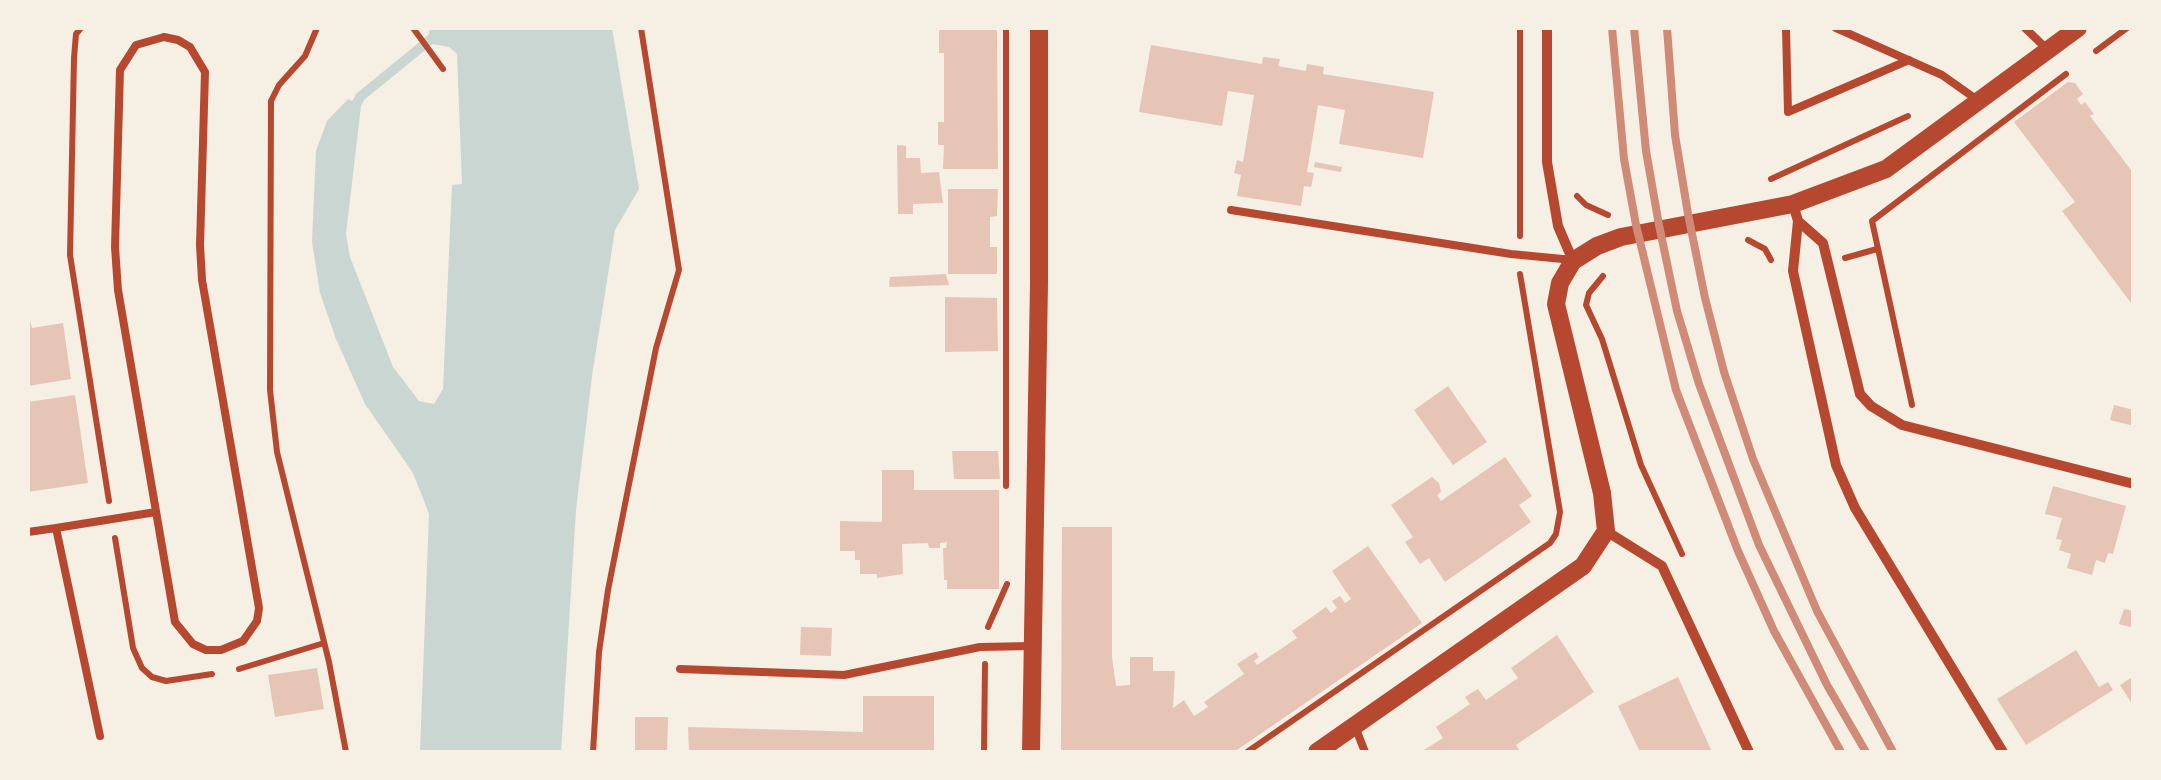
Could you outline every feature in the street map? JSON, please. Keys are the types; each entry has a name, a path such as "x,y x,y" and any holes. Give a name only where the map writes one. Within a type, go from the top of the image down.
{"street":[{"path":"1031,752 1039,28"},
{"path":"1546,28 1547,162 1558,226 1573,260"},
{"path":"1317,752 1583,566 1606,532 1602,493 1556,304 1560,283 1573,260 1621,237 1760,210 1796,213 1886,169 2078,28"},
{"path":"1796,213 1822,243 1860,394 1882,415 1908,426 2134,484"},
{"path":"1796,213 1792,264 1836,465 1855,508 2003,752"},
{"path":"1606,532 1662,566 1749,752"}],"lane":[{"path":"1786,28 1788,112 1909,60"},
{"path":"1836,28 1942,75 1980,102"},
{"path":"2024,28 2048,50"},
{"path":"164,37 190,47 205,72 202,280 259,608 251,632 233,647 206,650 183,635 175,622 156,512 118,290 116,247 120,70 136,45 164,37"},
{"path":"1231,210 1511,254 1573,260"},
{"path":"28,532 156,512"},
{"path":"56,528 100,736"},
{"path":"680,669 844,675 980,647 1033,646"},
{"path":"1355,726 1365,752"}],"path":[{"path":"317,28 305,56 271,101 270,390 277,452 329,662 346,752"},
{"path":"413,28 443,69"},
{"path":"593,752 599,652 608,590 656,348 679,270 641,28"},
{"path":"1006,28 1006,487"},
{"path":"1520,28 1520,228"},
{"path":"1908,426 1912,409 1872,221 2127,28"},
{"path":"1758,186 1908,116"},
{"path":"1597,282 1586,305 1608,362"},
{"path":"1247,752 1550,543 1556,534 1560,512 1520,284"},
{"path":"986,632 1007,585 1007,565"},
{"path":"984,752 985,666"}],"shaded area":[{"path":"430,28 612,28 639,189 615,230 592,376 576,510 561,752 420,752 429,514 413,473 365,404 320,293 312,242 316,151 327,121 348,99 361,106 346,234 350,257 393,367 419,401 434,404 443,389 452,185 462,184 457,54 449,47 427,43"}],"building":[{"path":"939,28 997,28 998,169 943,169 944,145 938,145 938,122 944,122 944,53 939,53"},
{"path":"1151,45 1262,64 1263,57 1280,59 1278,66 1306,71 1307,64 1324,67 1323,74 1434,92 1423,158 1339,144 1345,110 1318,105 1307,172 1314,173 1311,187 1304,186 1301,206 1237,196 1241,175 1234,173 1237,160 1243,162 1254,95 1228,91 1222,126 1139,112"},
{"path":"2068,82 2075,83 2083,94 2077,99 2081,105 2085,102 2094,114 2090,116 2134,174 2134,307 2062,211 2075,202 2014,122"},
{"path":"897,145 906,146 906,158 920,158 921,173 939,172 943,203 913,204 913,214 898,214"},
{"path":"1315,162 1342,167 1341,172 1314,167"},
{"path":"948,189 998,189 997,216 990,217 990,247 997,247 997,274 948,274"},
{"path":"946,274 949,285 889,287 890,277"},
{"path":"945,297 997,298 998,351 945,352"},
{"path":"28,314 32,328 63,323 71,379 28,386"},
{"path":"1448,386 1487,442 1453,465 1414,410"},
{"path":"75,395 88,483 28,492 28,402"},
{"path":"2114,405 2134,410 2134,426 2110,420"},
{"path":"952,451 998,451 1000,479 954,479"},
{"path":"1505,457 1532,496 1519,505 1531,522 1445,582 1429,558 1420,564 1405,542 1413,537 1391,505 1432,477 1439,483 1441,492 1437,495 1441,501"},
{"path":"882,470 914,470 914,490 999,490 999,589 947,589 943,548 947,542 940,543 940,548 929,548 928,543 902,544 903,574 877,578 877,574 860,574 855,551 840,551 840,521 882,522"},
{"path":"2053,486 2126,506 2113,554 2108,553 2105,563 2096,560 2092,575 2067,568 2071,554 2059,550 2062,540 2056,539 2062,518 2045,514"},
{"path":"1062,527 1112,527 1112,657 1116,686 1130,685 1130,657 1153,657 1153,671 1175,671 1173,708 1184,700 1194,716 1208,707 1204,702 1244,674 1237,664 1256,652 1257,665 1297,638 1292,631 1326,607 1331,613 1337,608 1332,601 1340,596 1345,603 1351,599 1332,571 1368,546 1422,623 1234,752 1061,752"},
{"path":"2124,609 2134,611 2134,628 2119,624"},
{"path":"801,627 832,628 831,656 800,655"},
{"path":"1557,635 1594,692 1516,745 1518,752 1421,752 1443,738 1436,727 1470,704 1465,697 1478,689 1486,700 1518,678 1511,668"},
{"path":"2076,650 2099,687 2108,682 2113,690 2026,745 1997,699"},
{"path":"317,668 324,709 275,717 268,675"},
{"path":"2134,676 2134,707 2120,685"},
{"path":"1678,677 1712,752 1640,752 1618,706"},
{"path":"863,696 934,696 934,752 689,752 688,727 863,732"},
{"path":"635,717 668,717 667,752 635,752"}],"waterway":[{"path":"351,115 360,97 450,28"}],"railway":[{"path":"1612,28 1624,159 1676,390 1738,551 1774,631 1841,752"},
{"path":"1634,28 1646,151 1659,225 1677,311 1699,384 1759,545 1827,685 1866,752"},
{"path":"1667,28 1675,135 1688,214 1724,372 1753,459 1817,611 1893,752"}]}
